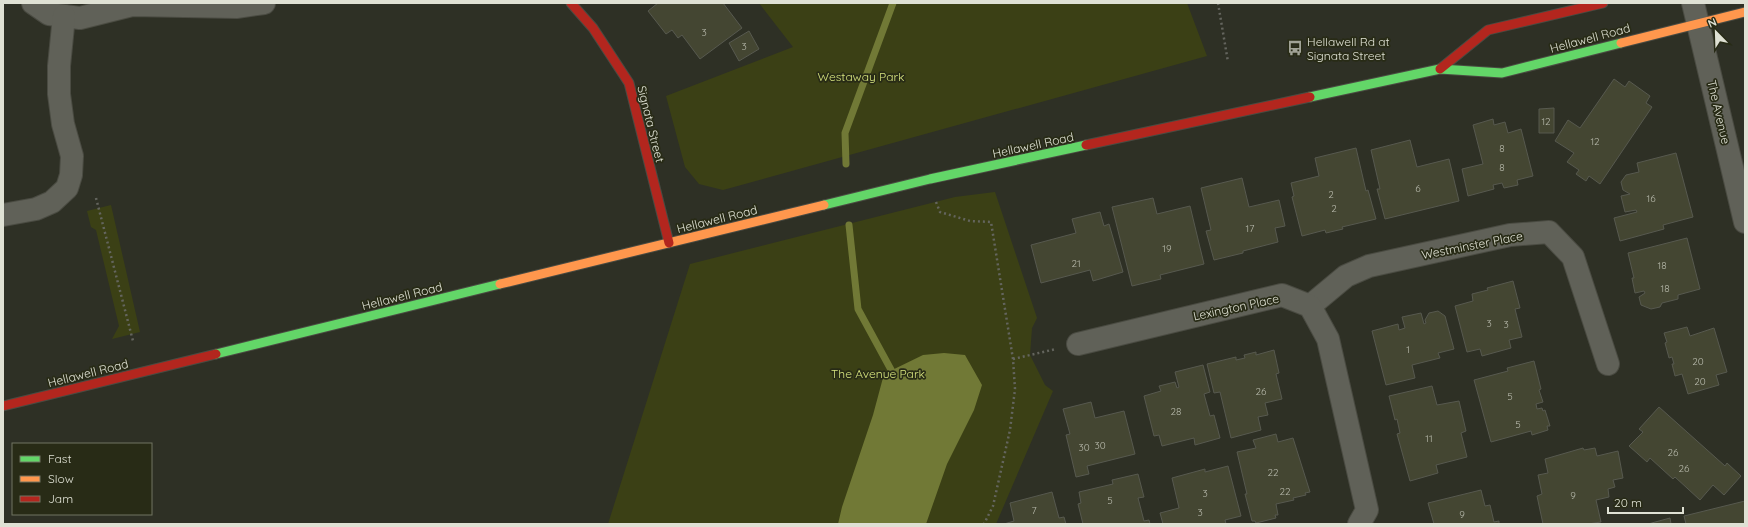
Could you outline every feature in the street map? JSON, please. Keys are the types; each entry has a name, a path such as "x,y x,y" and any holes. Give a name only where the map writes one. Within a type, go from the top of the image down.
{"street":[{"path":"33,3 49,14 80,18 132,5 236,7 264,3"},
{"name":"Signata Street","path":"571,3 593,28 629,83 670,243"},
{"name":"Hellawell Road","path":"1440,68 1488,30 1603,3"},
{"name":"Hellawell Road","path":"3,406 930,179 1440,68 1502,73 1695,13 1745,12"},
{"name":"The Avenue","path":"1695,13 1745,222"},
{"path":"3,215 36,209 52,202 67,188 71,174 72,156 63,124 59,94 59,66 64,16"},
{"name":"Westminster Place","path":"1310,306 1346,276 1369,266 1510,235 1549,232 1573,256 1608,364"},
{"name":"Lexington Place","path":"1078,344 1282,295 1310,306"},
{"path":"1310,306 1328,339 1367,510 1359,524"}],"path":[{"path":"1218,3 1228,62"},
{"path":"96,198 133,341"},
{"path":"936,201 940,212 970,221 991,222 1013,359 1015,389 1010,430 993,506 984,524"},
{"path":"1013,359 1078,344"}],"green space":[{"name":"Westaway Park","path":"759,3 1187,3 1207,56 723,190 699,184 685,167 666,96 793,47"},
{"name":"The Avenue Park","path":"995,192 1037,318 1032,328 1030,355 1045,385 1053,391 996,524 608,524 690,264 955,197"},
{"path":"111,205 140,332 112,339 119,326 96,230 91,227 87,211"}],"shaded area":[{"path":"944,353 965,355 982,385 974,410 947,464 926,524 838,524 842,507 873,415 884,374 923,355"}],"building":[{"path":"658,3 723,3 742,28 700,59 682,35 678,38 672,30 666,34 648,11"},
{"path":"749,31 759,49 739,61 729,43"},
{"path":"1614,79 1625,87 1629,81 1650,96 1646,103 1652,107 1600,184 1589,176 1586,181 1576,174 1579,170 1567,162 1574,153 1555,141 1568,120 1580,128"},
{"path":"1554,108 1554,133 1539,133 1539,109"},
{"path":"1493,119 1494,125 1505,122 1508,133 1521,129 1533,176 1517,180 1518,185 1504,188 1502,183 1493,185 1494,189 1468,196 1462,169 1483,164 1473,125"},
{"path":"1410,140 1417,167 1449,159 1459,201 1385,219 1377,189 1380,189 1371,150"},
{"path":"1356,148 1366,191 1368,190 1376,219 1342,227 1343,229 1326,233 1325,230 1302,236 1292,197 1294,196 1291,183 1319,176 1315,158"},
{"path":"1676,153 1693,217 1663,225 1664,229 1620,241 1614,218 1637,212 1636,210 1625,212 1621,196 1630,194 1623,190 1621,182 1626,175 1639,172 1637,163"},
{"path":"1242,178 1249,207 1279,200 1285,226 1275,228 1278,242 1214,260 1206,231 1211,230 1201,188"},
{"path":"1153,198 1157,214 1190,206 1204,264 1160,275 1161,279 1132,286 1112,207"},
{"path":"1100,212 1104,226 1109,224 1123,272 1093,281 1090,270 1041,283 1031,245 1076,233 1072,219"},
{"path":"1687,238 1700,289 1678,295 1678,299 1662,303 1660,307 1651,309 1641,305 1639,297 1645,293 1644,291 1635,293 1632,278 1634,278 1628,253"},
{"path":"1513,281 1520,308 1515,309 1522,337 1509,340 1511,348 1482,356 1480,349 1467,352 1455,306 1473,301 1472,294"},
{"path":"1438,311 1445,316 1454,349 1438,353 1440,358 1412,365 1415,378 1386,385 1372,331 1398,324 1399,330 1405,328 1402,317 1421,313 1424,324 1426,323 1425,320 1429,313"},
{"path":"1687,327 1690,336 1714,328 1727,372 1716,375 1719,385 1688,394 1682,374 1675,376 1672,364 1674,364 1672,357 1669,358 1664,333"},
{"path":"1274,350 1279,373 1276,374 1282,399 1265,403 1268,415 1258,417 1261,430 1231,438 1220,392 1214,393 1207,364 1236,357 1236,360 1245,358 1244,355 1256,352 1256,355"},
{"path":"1534,361 1541,389 1539,390 1543,402 1536,404 1537,409 1542,408 1543,411 1545,410 1550,426 1547,426 1548,430 1532,435 1531,431 1491,442 1474,380 1508,371 1507,368"},
{"path":"1203,365 1210,392 1204,394 1210,416 1214,415 1220,438 1195,445 1194,438 1162,446 1159,435 1154,436 1144,396 1161,391 1159,386 1175,382 1177,388 1179,387 1175,372"},
{"path":"1432,386 1437,405 1459,401 1466,431 1461,433 1467,457 1436,465 1438,473 1410,481 1397,434 1400,433 1397,419 1395,420 1389,396"},
{"path":"1091,402 1095,418 1124,411 1135,454 1087,466 1089,474 1076,477 1066,435 1070,434 1063,409"},
{"path":"1659,407 1725,466 1727,463 1741,476 1724,495 1713,485 1700,500 1675,477 1673,479 1650,458 1647,462 1629,446 1643,432 1639,429"},
{"path":"1276,434 1278,442 1293,438 1310,492 1305,493 1306,495 1293,498 1294,500 1276,504 1278,515 1275,515 1276,518 1256,523 1255,521 1252,521 1237,452 1256,448 1253,440"},
{"path":"1583,448 1584,450 1595,448 1597,456 1618,451 1623,478 1613,480 1615,487 1608,489 1609,497 1596,500 1601,522 1588,524 1543,524 1537,496 1542,494 1538,475 1548,473 1545,459"},
{"path":"1228,466 1241,516 1225,520 1226,524 1163,524 1160,513 1179,508 1172,478 1205,469 1205,472"},
{"path":"1138,474 1144,497 1138,498 1144,521 1149,520 1150,524 1083,524 1078,504 1081,503 1079,492 1113,484 1112,480"},
{"path":"1481,490 1485,506 1490,505 1494,522 1499,521 1499,524 1434,524 1428,503"},
{"path":"1052,492 1059,518 1064,517 1066,524 1004,524 1014,521 1010,503"},
{"path":"1745,501 1745,524 1686,524 1684,516"},
{"path":"1670,518 1671,524 1648,524"}],"waterway":[{"path":"846,164 845,133 893,3"},
{"path":"849,225 858,309 895,377"}],"traffic: fast":[{"path":"1310,97 1440,69 1502,73 1621,43"},
{"path":"824,205 930,179 1086,145"},
{"path":"216,354 500,284"}],"traffic: slow":[{"path":"1621,43 1745,12"},
{"path":"500,284 824,205"}],"traffic: jam":[{"path":"571,3 593,28 629,83 669,243"},
{"path":"1440,69 1488,30 1603,3"},
{"path":"1086,145 1310,97"},
{"path":"3,406 216,354"}],"place":[{"name":"Hellawell Rd at Signata Street","path":"1295,48"}]}
